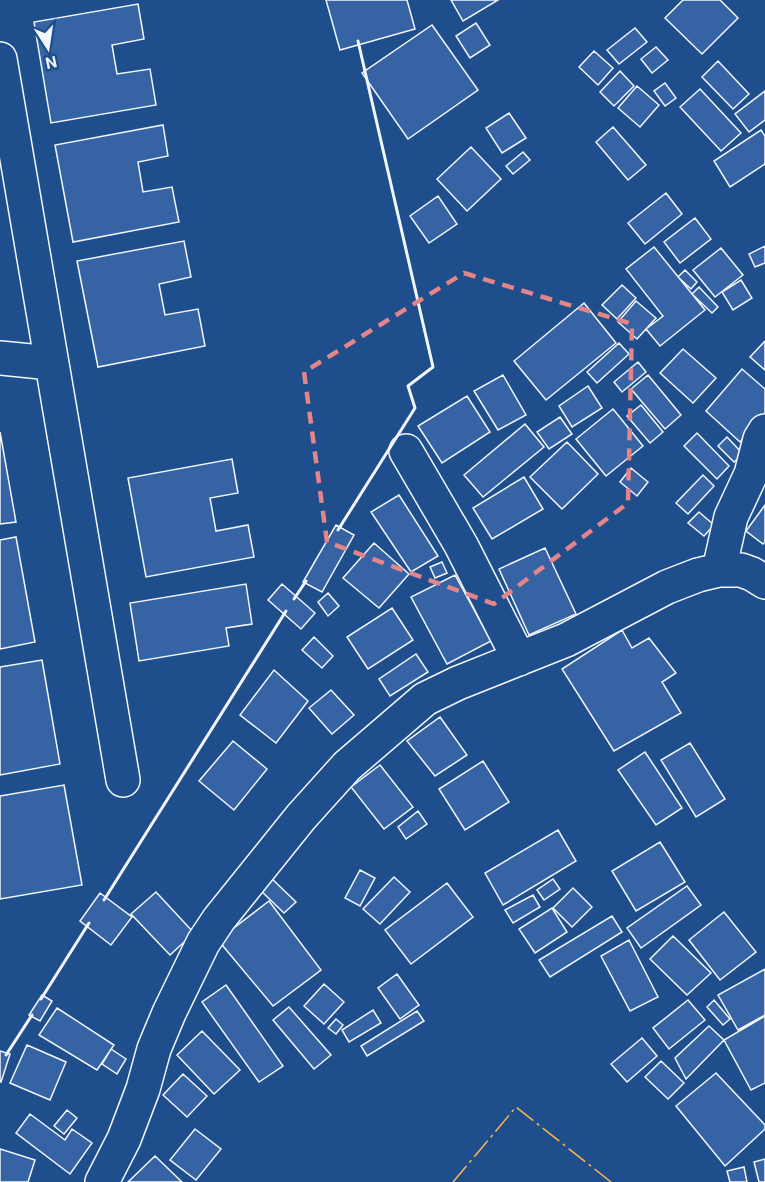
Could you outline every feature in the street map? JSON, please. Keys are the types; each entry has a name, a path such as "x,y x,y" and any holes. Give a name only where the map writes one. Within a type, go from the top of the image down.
{"street":[{"path":"0,59 123,780"},
{"path":"0,357 51,363"},
{"path":"719,570 731,517 751,474 760,439 765,431"},
{"path":"405,451 461,545 519,659"},
{"path":"102,1182 124,1139 154,1049 193,962 219,919 301,817 347,765 425,699 458,683 566,640 667,587 719,570 741,570 765,582"}],"highlighted area":[{"path":"464,273 632,324 628,503 494,604 327,542 304,372"}],"building":[{"path":"326,0 407,0 415,29 340,50"},
{"path":"451,0 498,0 463,21"},
{"path":"683,0 720,0 738,18 702,54 665,18"},
{"path":"138,4 144,39 112,45 117,74 150,69 156,105 51,123 34,22"},
{"path":"476,23 490,45 470,58 456,36"},
{"path":"432,25 478,90 408,139 362,73"},
{"path":"635,28 647,42 619,64 607,50"},
{"path":"656,47 668,60 652,73 641,59"},
{"path":"594,51 613,68 598,85 579,67"},
{"path":"718,61 749,94 733,109 702,77"},
{"path":"620,71 634,86 614,106 600,92"},
{"path":"665,83 676,98 665,106 654,91"},
{"path":"637,86 659,105 640,127 618,108"},
{"path":"700,89 741,133 721,151 680,107"},
{"path":"765,91 765,120 749,132 735,114"},
{"path":"509,113 526,138 502,153 486,128"},
{"path":"163,125 168,156 138,162 143,192 172,187 179,222 73,242 55,145"},
{"path":"613,127 646,165 628,180 596,142"},
{"path":"761,130 765,136 765,164 730,187 714,161"},
{"path":"471,147 501,179 467,211 437,179"},
{"path":"523,152 530,160 513,174 506,166"},
{"path":"666,193 682,214 645,244 628,223"},
{"path":"438,196 457,224 429,243 410,216"},
{"path":"695,218 711,239 680,263 664,242"},
{"path":"184,241 191,277 159,284 165,315 198,309 205,346 98,367 77,261"},
{"path":"765,246 765,263 755,267 749,254"},
{"path":"654,247 705,310 660,346 646,329 663,316 626,269"},
{"path":"721,248 743,275 715,297 693,270"},
{"path":"685,270 697,282 691,289 678,277"},
{"path":"741,280 752,298 733,310 722,292"},
{"path":"622,285 636,298 617,319 602,305"},
{"path":"699,287 718,307 712,313 692,294"},
{"path":"636,301 656,318 637,339 618,322"},
{"path":"584,303 616,343 546,400 514,361"},
{"path":"765,341 765,370 750,357"},
{"path":"619,343 629,354 597,383 587,372"},
{"path":"683,349 716,378 693,403 660,373"},
{"path":"638,362 646,372 622,392 614,382"},
{"path":"742,369 765,389 765,414 740,442 706,411"},
{"path":"503,375 526,415 498,430 474,391"},
{"path":"648,375 681,415 665,429 631,389"},
{"path":"588,386 602,408 572,427 559,406"},
{"path":"467,396 490,432 442,463 418,426"},
{"path":"641,405 663,432 650,443 627,416"},
{"path":"613,409 643,446 606,476 576,439"},
{"path":"560,417 572,434 549,449 537,432"},
{"path":"525,424 544,447 483,497 464,475"},
{"path":"0,432 16,522 0,524"},
{"path":"697,433 729,466 717,479 684,446"},
{"path":"727,437 743,454 734,462 718,446"},
{"path":"567,442 598,474 562,509 530,477"},
{"path":"232,459 238,493 210,498 216,531 248,525 254,557 146,577 128,478"},
{"path":"631,468 648,482 637,496 620,482"},
{"path":"703,475 714,486 688,514 676,503"},
{"path":"524,477 543,509 492,539 473,508"},
{"path":"399,495 438,556 411,572 371,512"},
{"path":"765,505 765,542 763,544 746,531"},
{"path":"699,512 714,525 704,536 688,523"},
{"path":"336,525 354,535 322,592 303,582"},
{"path":"16,537 35,642 0,649 0,540"},
{"path":"374,543 409,574 379,608 343,578"},
{"path":"545,548 576,614 529,635 499,569"},
{"path":"442,562 447,573 435,578 430,567"},
{"path":"455,575 491,641 447,664 411,597"},
{"path":"246,584 252,624 226,628 229,646 139,661 130,603"},
{"path":"282,584 315,613 301,629 268,600"},
{"path":"328,593 339,606 328,616 318,602"},
{"path":"392,608 413,640 368,669 347,637"},
{"path":"622,630 632,648 649,638 676,673 662,682 681,713 614,751 562,669"},
{"path":"314,637 333,656 322,668 302,650"},
{"path":"416,654 428,672 390,696 379,679"},
{"path":"42,660 60,764 0,775 0,667"},
{"path":"274,670 308,701 276,743 240,715"},
{"path":"331,690 354,715 332,734 309,708"},
{"path":"440,717 467,755 435,776 407,741"},
{"path":"233,741 267,769 234,810 199,781"},
{"path":"690,743 725,799 696,817 661,760"},
{"path":"645,752 682,808 656,825 618,770"},
{"path":"483,761 509,802 465,830 439,789"},
{"path":"380,765 413,807 384,829 351,787"},
{"path":"64,785 82,885 0,899 0,796"},
{"path":"418,811 427,824 406,839 398,827"},
{"path":"558,830 576,861 503,905 485,873"},
{"path":"660,842 685,882 636,911 612,871"},
{"path":"360,870 375,878 360,906 345,898"},
{"path":"269,876 296,902 284,913 258,888"},
{"path":"394,877 410,892 380,924 363,909"},
{"path":"553,879 560,889 544,900 537,890"},
{"path":"447,883 473,917 411,964 385,930"},
{"path":"687,886 701,905 641,948 627,928"},
{"path":"573,888 592,907 572,927 553,908"},
{"path":"156,892 194,933 170,955 131,914"},
{"path":"100,893 132,917 111,945 80,921"},
{"path":"533,895 540,907 513,923 505,910"},
{"path":"269,901 321,970 273,1006 218,940"},
{"path":"552,908 567,932 535,953 519,929"},
{"path":"724,912 756,952 720,980 689,940"},
{"path":"612,916 622,932 550,977 539,960"},
{"path":"673,936 711,973 687,995 650,959"},
{"path":"629,940 658,997 630,1011 601,956"},
{"path":"765,969 765,1015 738,1030 718,995"},
{"path":"397,974 419,1005 400,1019 378,988"},
{"path":"324,984 344,1002 324,1024 304,1006"},
{"path":"226,985 283,1066 259,1082 202,1002"},
{"path":"42,995 52,1001 40,1021 29,1015"},
{"path":"688,1000 705,1020 669,1049 653,1028"},
{"path":"714,1000 730,1019 723,1025 707,1007"},
{"path":"289,1007 331,1055 314,1069 273,1020"},
{"path":"57,1008 114,1045 97,1070 39,1035"},
{"path":"373,1010 381,1023 349,1042 342,1030"},
{"path":"417,1011 424,1021 367,1056 361,1046"},
{"path":"765,1016 765,1083 751,1090 724,1040"},
{"path":"336,1019 343,1025 336,1034 328,1028"},
{"path":"709,1026 724,1040 686,1079 675,1058"},
{"path":"202,1031 240,1070 214,1094 177,1055"},
{"path":"642,1038 657,1056 627,1082 611,1064"},
{"path":"27,1045 66,1062 50,1100 10,1083"},
{"path":"111,1049 126,1059 117,1074 102,1064"},
{"path":"0,1051 10,1054 1,1082 0,1082"},
{"path":"661,1061 684,1083 668,1099 645,1077"},
{"path":"716,1073 765,1125 765,1129 725,1166 676,1106"},
{"path":"183,1074 207,1096 187,1117 163,1095"},
{"path":"67,1110 77,1118 64,1134 54,1126"},
{"path":"30,1114 65,1140 72,1129 92,1143 70,1174 16,1133"},
{"path":"195,1129 221,1149 196,1180 170,1160"},
{"path":"0,1149 35,1160 28,1182 0,1182"},
{"path":"155,1156 182,1182 128,1182"},
{"path":"765,1159 765,1182 759,1182 754,1162"},
{"path":"744,1167 747,1182 730,1182 727,1171"}],"wall":[{"path":"338,530 415,408 408,386 433,367 358,41"},
{"path":"294,599 306,581"},
{"path":"104,900 286,611"},
{"path":"41,999 89,923"},
{"path":"6,1055 32,1015"}],"power":[{"path":"453,1182 516,1107 611,1182"}]}
